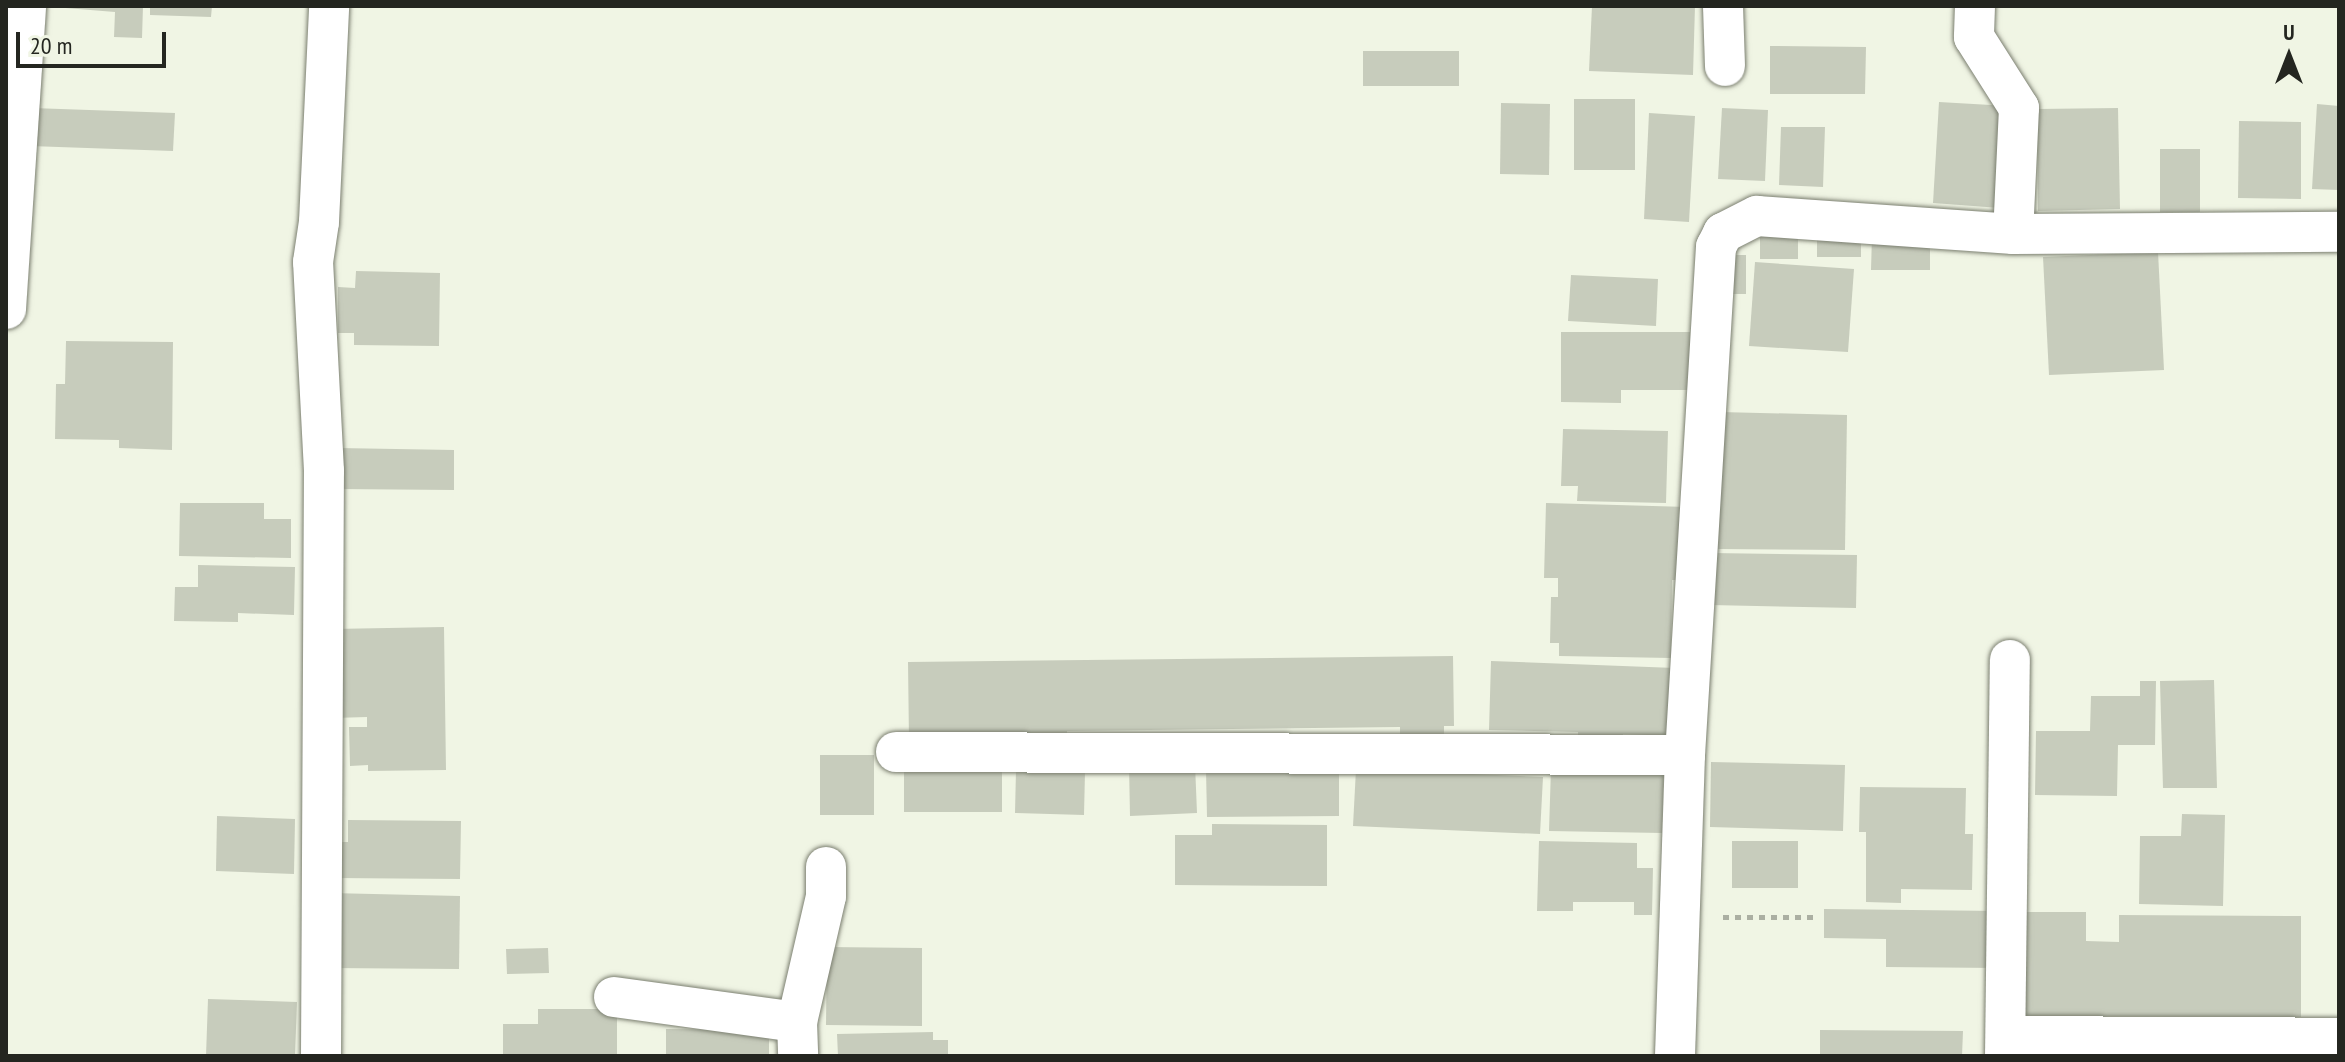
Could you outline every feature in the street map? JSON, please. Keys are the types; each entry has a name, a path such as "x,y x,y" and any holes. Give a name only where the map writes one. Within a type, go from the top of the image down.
{"street":[{"path":"6,309 26,6"},
{"path":"321,1056 324,471 313,262 319,222 329,6"},
{"path":"1723,6 1725,66"},
{"path":"1975,6 1974,37 2019,108 2013,234"},
{"path":"1675,1056 1685,755 1716,247 1723,233 1757,216 2013,234 2339,232"},
{"path":"2010,660 2006,1046 2339,1038"},
{"path":"896,752 1685,755"},
{"path":"614,997 798,1039 826,896 826,867"}],"path":[{"path":"1678,916 1814,917"}],"building":[{"path":"41,6 143,6 142,38 114,37 115,12"},
{"path":"150,6 212,6 211,17 150,15"},
{"path":"1592,6 1695,6 1693,75 1589,71"},
{"path":"1770,46 1866,47 1865,94 1770,94"},
{"path":"1363,51 1459,51 1459,86 1363,86"},
{"path":"1574,99 1635,99 1635,170 1574,170"},
{"path":"1939,102 2008,106 2000,208 1933,203"},
{"path":"1501,103 1550,104 1549,175 1500,174"},
{"path":"2317,104 2339,106 2339,190 2312,189"},
{"path":"32,108 175,113 173,151 30,146"},
{"path":"1722,108 1768,110 1765,181 1718,179"},
{"path":"2118,108 2120,209 2038,211 2037,109"},
{"path":"1649,113 1695,116 1689,222 1644,219"},
{"path":"2239,121 2301,122 2301,199 2238,198"},
{"path":"1781,127 1825,127 1823,187 1779,185"},
{"path":"2160,149 2200,149 2200,212 2160,212"},
{"path":"1760,227 1798,227 1798,259 1760,259"},
{"path":"1817,229 1861,230 1861,257 1817,257"},
{"path":"1872,236 1930,236 1930,270 1871,270"},
{"path":"2158,252 2164,370 2049,375 2043,257"},
{"path":"1727,255 1746,255 1746,294 1726,294"},
{"path":"1755,262 1854,269 1848,352 1749,346"},
{"path":"356,271 440,273 439,346 354,345 354,333 338,333 338,287 355,288"},
{"path":"1571,275 1658,279 1656,326 1568,321"},
{"path":"1561,332 1690,332 1690,390 1621,390 1621,403 1561,402"},
{"path":"66,341 173,342 172,450 119,448 119,440 55,439 56,384 65,384"},
{"path":"1720,412 1847,415 1845,550 1718,549"},
{"path":"1563,429 1668,431 1666,503 1577,501 1578,486 1561,486"},
{"path":"338,448 454,450 454,490 337,489"},
{"path":"180,503 264,503 264,519 291,519 291,558 179,556"},
{"path":"1546,503 1688,507 1686,580 1672,580 1671,658 1559,656 1559,643 1550,643 1551,597 1558,597 1558,578 1544,578"},
{"path":"1711,553 1857,555 1856,608 1710,605"},
{"path":"198,565 295,567 294,615 238,613 238,622 174,621 175,587 198,587"},
{"path":"444,627 446,770 368,771 368,765 350,766 349,727 367,727 367,717 333,718 332,629"},
{"path":"1453,656 1454,726 1444,726 1444,737 1400,737 1400,727 1067,731 1067,740 909,742 908,662"},
{"path":"1491,661 1675,668 1672,736 1623,734 1622,750 1578,748 1578,732 1489,730"},
{"path":"2214,680 2217,788 2163,788 2160,681"},
{"path":"2140,681 2156,681 2155,745 2118,745 2117,796 2035,795 2036,731 2090,731 2091,696 2140,696"},
{"path":"820,755 874,755 874,815 820,815"},
{"path":"1711,762 1845,765 1843,831 1710,827"},
{"path":"1195,764 1197,813 1130,816 1129,765"},
{"path":"1551,767 1664,769 1662,833 1549,831"},
{"path":"1339,769 1339,816 1207,817 1206,770"},
{"path":"1356,769 1543,777 1540,834 1353,826"},
{"path":"1016,770 1085,772 1084,815 1015,813"},
{"path":"904,772 1002,772 1002,812 904,812"},
{"path":"1860,787 1966,788 1965,834 1973,834 1972,890 1901,889 1901,903 1866,902 1866,832 1859,832"},
{"path":"2182,814 2225,815 2223,906 2139,904 2140,836 2181,836"},
{"path":"217,816 295,819 294,874 216,871"},
{"path":"348,820 461,821 460,879 335,878 335,842 348,842"},
{"path":"1212,824 1327,825 1327,886 1175,885 1175,835 1212,835"},
{"path":"1539,841 1637,843 1637,868 1653,868 1652,915 1634,915 1634,902 1573,902 1573,911 1537,911"},
{"path":"1732,841 1798,841 1798,888 1732,888"},
{"path":"330,893 460,896 459,969 329,968"},
{"path":"1824,909 1999,911 1998,968 1886,967 1886,939 1824,938"},
{"path":"2020,912 2086,912 2086,941 2119,942 2119,915 2301,916 2301,1017 2019,1016"},
{"path":"827,947 922,948 922,1026 826,1025"},
{"path":"548,948 549,973 507,974 506,949"},
{"path":"208,999 297,1002 295,1056 206,1056"},
{"path":"538,1009 617,1009 617,1056 503,1056 503,1024 538,1024"},
{"path":"666,1029 769,1030 769,1056 666,1056"},
{"path":"1820,1030 1963,1031 1962,1056 1820,1056"},
{"path":"933,1032 933,1040 948,1040 948,1056 838,1056 837,1034"}]}
